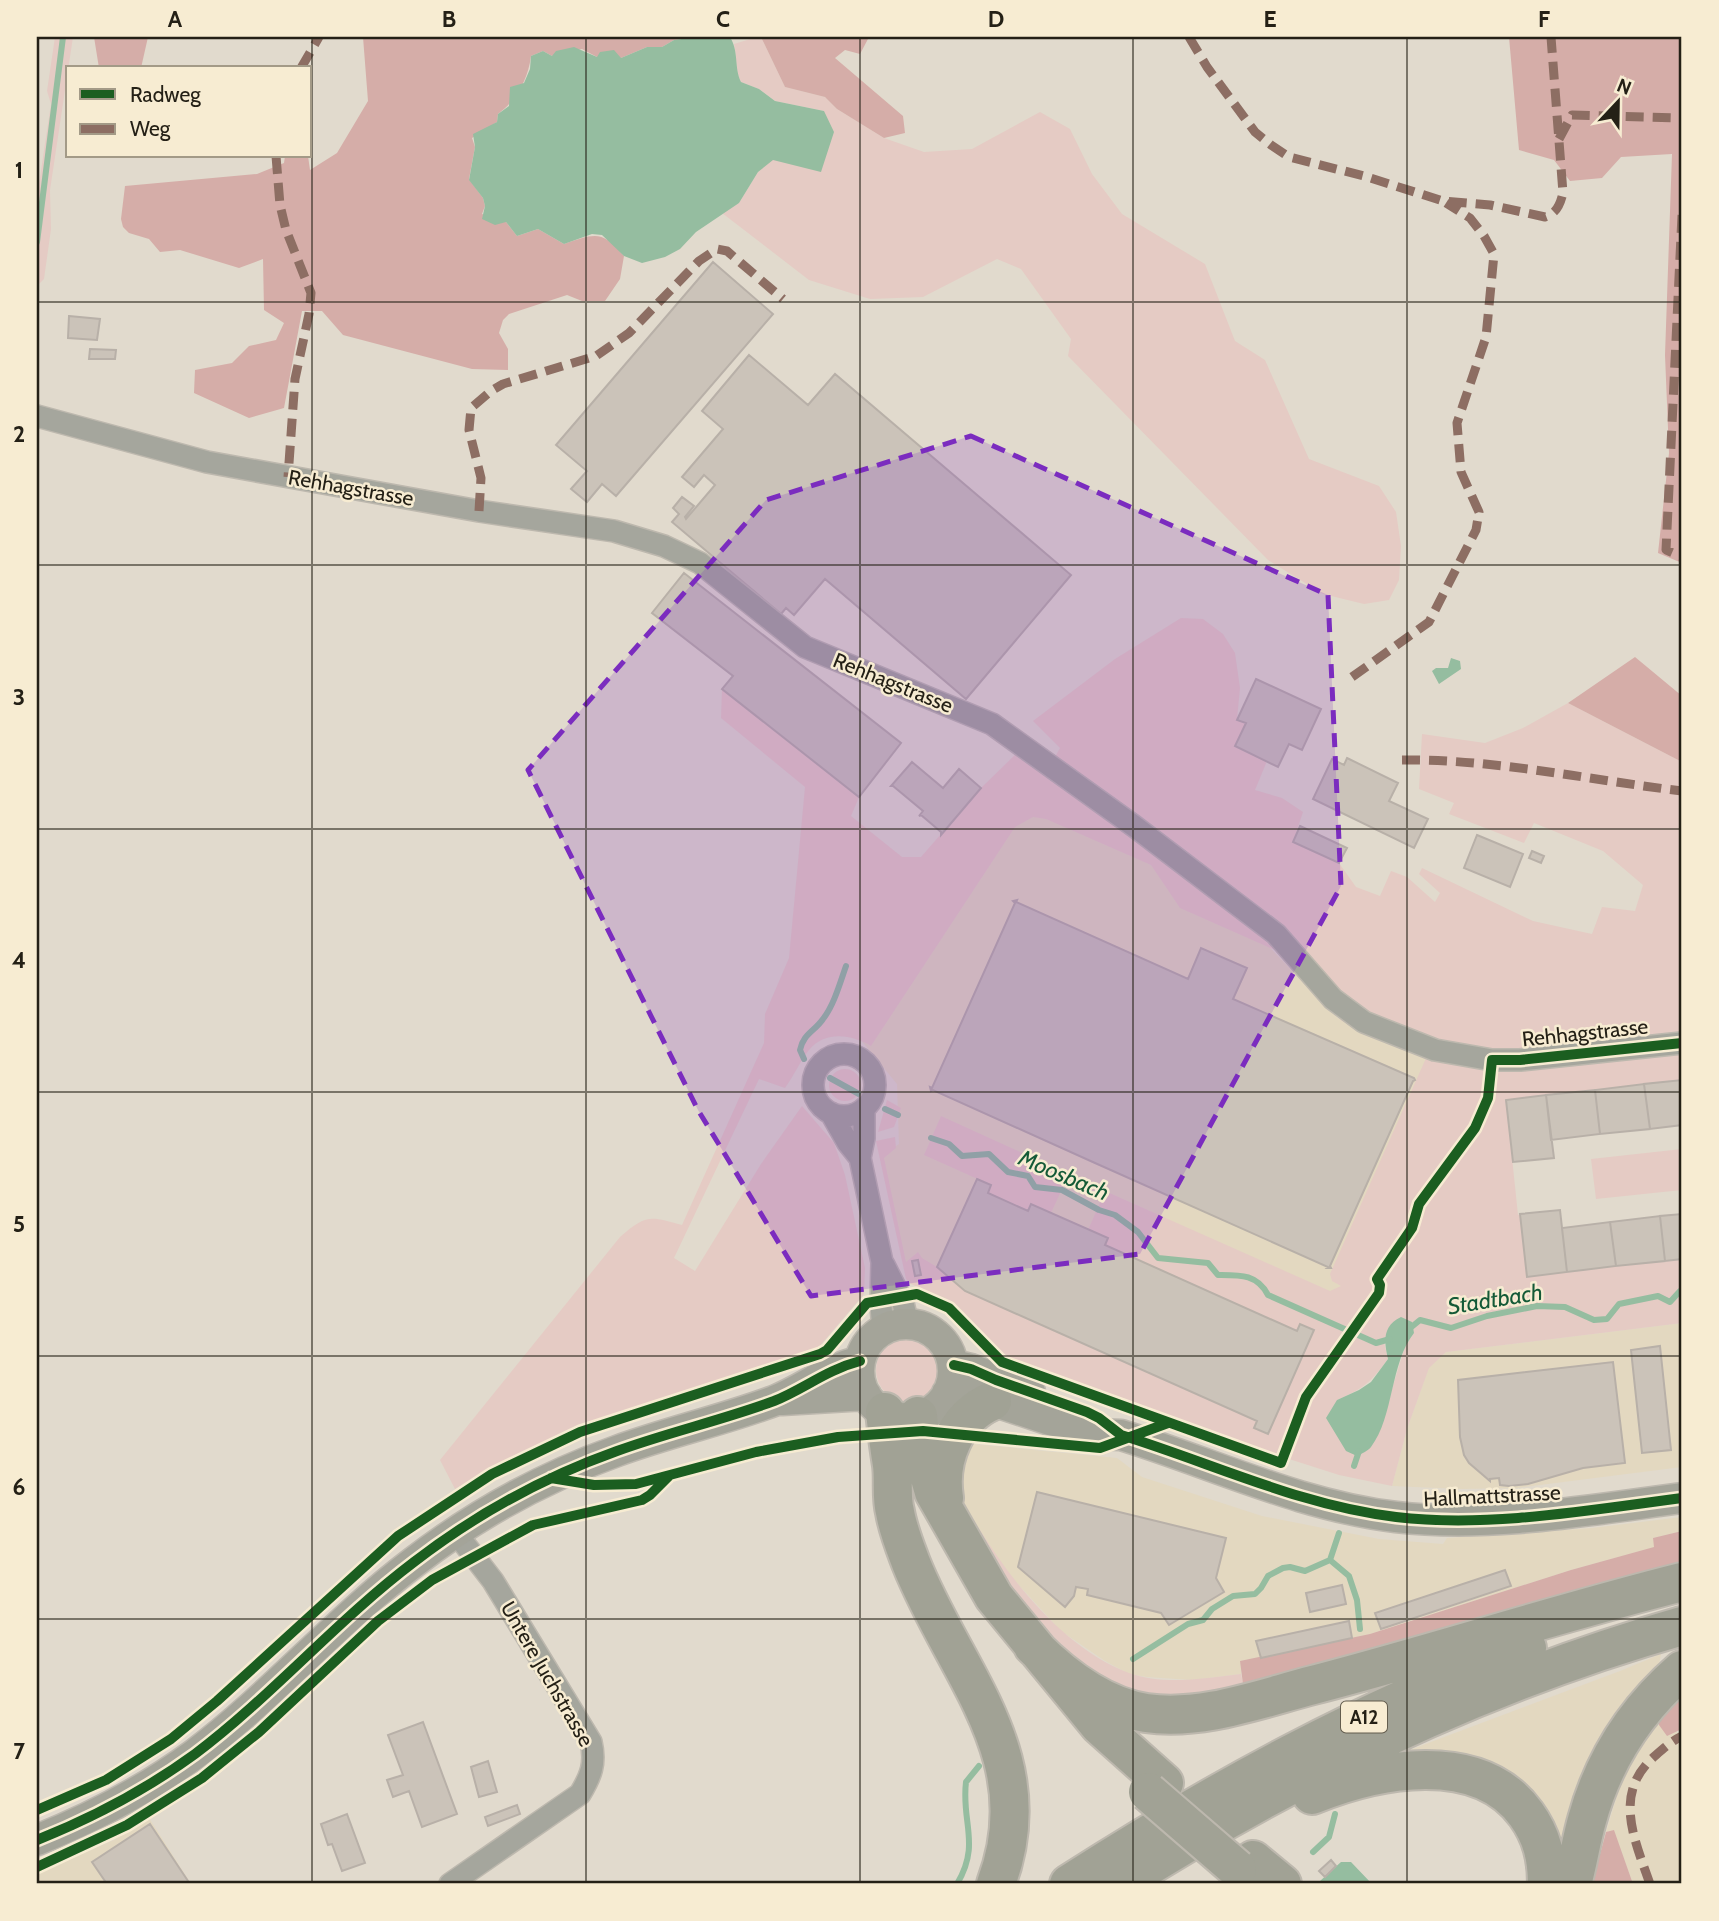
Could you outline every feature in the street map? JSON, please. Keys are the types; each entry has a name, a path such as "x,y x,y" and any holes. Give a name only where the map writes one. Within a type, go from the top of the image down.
{"highway":[{"path":"914,1396 892,1465 894,1510 911,1562 939,1625 982,1704 1006,1767 1011,1794 1011,1825 996,1884"},
{"path":"914,1396 926,1471 934,1492 982,1577 1013,1622 1156,1788"},
{"path":"946,1510 942,1488 943,1465 949,1445 970,1415 992,1401"},
{"path":"892,1465 955,1577 995,1635 1051,1700 1156,1788 1248,1871 1282,1884"},
{"path":"1033,1646 1077,1684 1119,1706 1156,1714 1193,1714 1342,1677 1682,1582"},
{"name":"A12","path":"1069,1884 1225,1789 1368,1715 1519,1651 1607,1620 1682,1598"},
{"name":"A12","path":"1120,1884 1283,1789 1423,1720 1564,1664 1682,1626"},
{"path":"1572,1884 1586,1822 1604,1771 1641,1712 1682,1670"},
{"path":"1158,1860 1337,1786 1395,1773 1448,1772 1485,1781 1504,1792 1521,1808 1534,1826 1544,1850 1548,1884"}],"main road":[{"path":"895,1327 926,1329 937,1335 951,1355 914,1396 860,1375 860,1361 869,1343 895,1327"},
{"name":"Hallmattstrasse","path":"37,1840 117,1802 194,1754 244,1713 376,1592 416,1560 532,1487 607,1455 775,1400 836,1367 860,1361"},
{"name":"Hallmattstrasse","path":"914,1396 971,1369 1087,1412 1121,1435"},
{"name":"Hallmattstrasse","path":"775,1400 967,1394 1092,1434 1121,1435 1310,1498 1396,1517 1481,1519 1682,1499"}],"street":[{"name":"Rehhagstrasse","path":"37,416 208,462 479,511 614,531 664,545 700,563 805,648 992,724 1134,826 1276,934 1333,999 1364,1022 1435,1050 1492,1060 1520,1060 1682,1043"},
{"path":"860,1158 864,1138 864,1109 875,1092 875,1078 872,1070 859,1058 841,1054 825,1060 819,1067 813,1084 816,1099 831,1113 860,1158 882,1262 903,1303 895,1327"},
{"path":"831,1113 844,1116 864,1109"},
{"name":"Untere Juchstrasse","path":"450,1884 580,1794 591,1777 595,1758 591,1742 500,1592 456,1533"}],"highlighted area":[{"path":"971,436 1328,595 1341,886 1140,1254 811,1296 698,1110 528,770 766,500"}],"shaded area":[{"path":"55,37 73,37 69,66 66,66 66,84 50,190 51,229 44,279 37,286 37,197 51,104 47,91"},
{"path":"94,37 148,37 141,66 99,66"},
{"path":"363,37 697,37 674,40 662,47 647,47 621,58 597,57 582,49 552,56 543,51 531,56 520,88 511,102 498,114 497,122 472,138 475,147 469,179 483,198 485,206 482,214 506,222 517,236 538,229 564,244 597,236 610,241 624,256 620,279 605,301 582,301 567,295 509,314 503,320 499,333 508,349 508,370 472,369 343,335 322,311 302,311 284,408 249,418 194,393 195,370 232,363 249,346 276,340 284,323 264,310 263,259 239,268 180,250 160,252 149,239 129,233 123,227 121,219 125,186 257,174 284,163 285,158 308,158 310,170 337,153 368,101"},
{"path":"730,37 735,48 741,82 759,89 775,101 824,111 834,132 821,172 773,160 758,172 739,203 696,232 680,249 665,257 642,263 624,256 602,235 592,234 564,244 538,229 517,236 506,222 495,225 482,219 485,206 483,198 469,180 475,147 473,134 497,122 498,114 509,106 510,87 524,83 530,69 531,56 543,51 552,56 556,51 574,47 597,57 600,52 614,50 621,58 647,47 662,47 674,40"},
{"path":"761,37 785,87 825,97 837,109 884,138 924,152 972,149 1040,112 1070,129 1092,174 1122,214 1205,264 1235,341 1265,360 1309,459 1379,486 1396,512 1401,546 1399,580 1389,600 1364,604 1323,594 1268,560 1068,356 1071,339 1021,269 997,259 923,297 870,299 809,280 722,213 739,203 758,172 824,111 775,101 759,89 741,82 734,44"},
{"path":"761,37 866,37 868,39 860,54 845,50 835,58 903,116 905,133 884,138 837,109 825,97 785,87"},
{"path":"1509,37 1682,37 1682,563 1658,553 1669,453 1665,355 1672,154 1621,157 1602,178 1570,181 1554,160 1519,150"},
{"path":"1181,618 1203,619 1223,634 1235,653 1240,688 1237,719 1246,724 1235,746 1267,761 1255,790 1282,798 1303,812 1293,842 1339,863 1356,887 1380,896 1391,871 1407,877 1435,902 1440,893 1419,874 1422,868 1533,921 1592,934 1602,907 1635,911 1643,885 1603,851 1534,823 1524,843 1449,814 1454,803 1419,789 1422,734 1485,743 1523,728 1568,703 1682,762 1682,1035 1497,1057 1447,1045 1403,1030 1352,1005 1055,757 1060,748 1033,721 1115,659"},
{"path":"1635,657 1682,696 1682,762 1568,703"},
{"path":"1451,658 1460,661 1461,669 1439,684 1432,671 1436,668 1448,668"},
{"path":"722,689 859,797 851,816 902,857 921,857 981,788 1019,751 1274,941 1336,1010 1439,1057 1682,1050 1682,1080 1506,1100 1527,1276 1682,1259 1682,1323 1446,1352 1429,1368 1407,1429 1392,1486 1339,1475 1289,1459 1285,1443 1275,1455 1241,1444 1015,1361 995,1348 962,1311 943,1298 911,1284 906,1279 876,1141 895,1137 896,1148 884,1158 906,1262 918,1252 922,1258 937,1267 1257,1421 1254,1428 1267,1434 1314,1330 1300,1324 1297,1331 1105,1245 1088,1230 1105,1191 1330,1291 1341,1286 1332,1281 1330,1274 1427,1056 1342,1021 1275,950 1180,908 1151,865 1046,819 1033,817 1015,827 871,1046 848,1037 823,1039 809,1050 785,1088 759,1079 674,1258 695,1271 761,1164 802,1106 834,1143 845,1175 865,1268 864,1294 819,1347 562,1434 498,1464 455,1489 440,1460 620,1237 636,1224 649,1219 682,1225 764,1043 765,1014 789,958 805,787 721,718","holes":["1414,1333 1406,1343 1383,1419 1337,1400 1366,1384 1382,1367 1388,1359 1384,1342"]},
{"path":"1022,786 1248,925 1338,1018 1439,1058 1342,1286 1270,1440 910,1278 880,1157 899,1144 897,1084 851,1028"},
{"path":"845,1069 857,1073 861,1085 857,1097 845,1101 833,1097 829,1085 833,1073"},
{"path":"887,1100 901,1108 894,1127 878,1132"},
{"path":"941,1116 1069,1174 1051,1213 1031,1204 1028,1211 988,1193 991,1185 924,1155"},
{"path":"1682,1149 1682,1190 1596,1199 1591,1159"},
{"path":"1401,1317 1412,1322 1414,1333 1400,1359 1378,1435 1370,1448 1357,1456 1346,1451 1326,1418 1337,1400 1371,1382 1388,1359 1385,1341 1387,1330"},
{"path":"1682,1323 1682,1467 1516,1488 1392,1486 1407,1429 1429,1367 1446,1352"},
{"path":"908,1338 931,1347 940,1370 931,1393 908,1402 885,1393 876,1370 885,1347"},
{"path":"963,1443 1117,1458 1142,1477 1262,1516 1379,1539 1443,1544 1447,1538 1592,1528 1682,1517 1682,1531 1653,1538 1655,1547 1571,1570 1370,1634 1241,1661 1241,1674 1192,1680 1147,1677 1129,1674 1061,1631 1003,1568 980,1531 973,1535 954,1492"},
{"path":"980,1530 1009,1572 1044,1614 1084,1649 1106,1663 1129,1673 1156,1679 1185,1680 1241,1674 1243,1683 1256,1683 1196,1697 1146,1697 1091,1674 1025,1609 973,1535"},
{"path":"1682,1531 1682,1566 1243,1684 1240,1661 1370,1634 1571,1570 1654,1547 1653,1538"},
{"path":"1661,1654 1659,1665 1601,1735 1573,1843 1555,1842 1399,1754 1620,1671"},
{"path":"1682,1689 1682,1729 1667,1736 1659,1725 1659,1716"},
{"path":"1659,1716 1678,1733 1682,1729 1682,1884 1633,1884 1614,1831 1606,1832 1626,1766"},
{"path":"149,1818 191,1884 37,1884 37,1873 114,1840"},
{"path":"1614,1830 1633,1884 1592,1884 1606,1832"},
{"path":"1341,1862 1351,1862 1372,1884 1323,1884 1320,1881"}],"building":[{"path":"713,262 773,314 616,496 602,484 587,502 571,489 587,471 556,445"},
{"path":"69,316 100,319 97,340 68,338"},
{"path":"90,349 116,350 115,359 89,359"},
{"path":"749,355 808,405 835,374 1071,575 966,699 825,579 794,615 786,608 781,614 672,522 679,514 673,508 682,497 694,506 686,519 715,485 704,475 694,487 682,477 723,429 702,411"},
{"path":"684,573 901,743 859,797 722,689 733,676 652,613"},
{"path":"1256,679 1321,709 1302,750 1289,744 1278,767 1235,746 1246,723 1237,720"},
{"path":"1347,758 1398,783 1389,801 1428,819 1414,848 1313,799 1332,759 1344,765"},
{"path":"912,762 943,788 959,769 981,788 941,835 941,832 919,816 923,811 891,786"},
{"path":"1300,826 1347,848 1339,863 1293,842"},
{"path":"1477,835 1523,854 1510,887 1464,868"},
{"path":"1532,851 1544,856 1541,863 1529,858"},
{"path":"1017,900 1016,902 1188,979 1201,948 1247,968 1233,999 1414,1078 1331,1268 931,1091 930,1087 932,1088 1015,903 1013,901"},
{"path":"1682,1080 1682,1125 1650,1129 1644,1084"},
{"path":"1644,1084 1650,1129 1600,1134 1595,1090"},
{"path":"1595,1090 1600,1134 1551,1140 1546,1095"},
{"path":"1546,1095 1554,1158 1513,1162 1506,1100"},
{"path":"977,1179 991,1185 988,1193 1028,1211 1031,1204 1108,1238 1105,1245 1297,1331 1300,1324 1314,1330 1268,1434 1254,1428 1257,1421 965,1291 937,1267"},
{"path":"1560,1210 1567,1272 1527,1277 1520,1214"},
{"path":"1682,1214 1682,1259 1665,1261 1660,1216"},
{"path":"1660,1216 1665,1261 1616,1266 1610,1222"},
{"path":"1610,1222 1616,1266 1567,1272 1562,1228"},
{"path":"918,1260 921,1275 915,1276 912,1261"},
{"path":"1660,1346 1671,1450 1642,1453 1631,1350"},
{"path":"1613,1362 1625,1463 1583,1468 1528,1484 1509,1486 1500,1485 1499,1478 1490,1481 1469,1463 1464,1455 1460,1437 1458,1380"},
{"path":"1037,1492 1226,1538 1216,1578 1224,1592 1169,1625 1161,1613 1087,1595 1088,1589 1076,1587 1074,1596 1065,1607 1018,1567"},
{"path":"1505,1570 1511,1586 1381,1629 1375,1613"},
{"path":"1342,1585 1346,1604 1310,1612 1306,1593"},
{"path":"1349,1621 1352,1638 1261,1658 1256,1641"},
{"path":"423,1722 457,1814 422,1827 409,1791 393,1797 387,1780 403,1775 388,1735"},
{"path":"488,1761 497,1792 479,1797 471,1767"},
{"path":"517,1805 520,1814 488,1826 485,1817"},
{"path":"347,1814 365,1863 342,1871 332,1844 328,1845 321,1824"},
{"path":"150,1824 190,1884 107,1884 92,1862"},
{"path":"1331,1860 1336,1866 1325,1877 1319,1871"}],"waterway":[{"path":"37,242 63,37"},
{"name":"Moosbach","path":"804,1059 800,1050 806,1036 827,1013 846,966"},
{"name":"Moosbach","path":"830,1078 859,1094"},
{"name":"Moosbach","path":"885,1109 898,1115"},
{"name":"Moosbach","path":"931,1138 949,1144 962,1156 989,1154 1008,1172 1028,1176 1035,1187 1062,1190 1099,1210 1115,1215 1138,1232 1158,1258 1208,1263 1218,1275 1253,1279 1268,1295 1376,1343 1390,1339"},
{"name":"Stadtbach","path":"1409,1329 1420,1320 1451,1328 1487,1316 1537,1306 1565,1307 1594,1320 1607,1319 1619,1304 1658,1296 1670,1302 1682,1292"},
{"name":"Stadtbach","path":"1354,1466 1359,1451"},
{"name":"Stadtbach","path":"1133,1659 1188,1624 1203,1620 1212,1609 1233,1596 1255,1594 1268,1576 1283,1568 1305,1571 1330,1560 1339,1533"},
{"path":"1330,1560 1349,1576 1357,1600 1360,1629"},
{"path":"957,1884 968,1857 966,1782 979,1766"},
{"path":"1313,1852 1329,1837 1335,1814"}],"marked path":[{"path":"302,66 319,37"},
{"path":"1189,37 1207,67 1255,132 1289,157 1364,176 1443,201 1490,205 1545,217 1557,208 1563,193 1551,37"},
{"path":"1559,139 1572,115 1682,118"},
{"path":"276,158 280,205 286,230 311,293 295,379 288,477"},
{"path":"1352,677 1429,622 1476,530 1479,512 1461,472 1457,423 1486,337 1494,254 1470,218 1446,203"},
{"path":"1682,215 1666,550 1682,557"},
{"path":"479,511 481,478 469,430 471,408 491,391 503,384 596,356 629,333 699,261 717,249 727,251 783,299"},
{"path":"1402,760 1507,766 1682,791"},
{"path":"1650,1884 1630,1816 1634,1784 1642,1769 1671,1742 1682,1736"}],"cycle path":[{"path":"37,1810 106,1780 171,1739 217,1701 398,1536 492,1474 580,1432 820,1354 827,1350 867,1303 917,1294 949,1308 1002,1362 1281,1463 1306,1397 1379,1293 1380,1285 1377,1279 1412,1228 1419,1204 1475,1128 1488,1098 1492,1060 1520,1060 1682,1043"},
{"path":"37,1840 119,1802 195,1754 251,1708 385,1585 437,1545 486,1513 537,1485 590,1461 774,1401 836,1369 860,1361"},
{"path":"954,1365 1087,1412 1121,1435 1291,1494 1361,1511 1431,1520 1503,1519 1682,1498"},
{"path":"551,1478 594,1485 636,1484 756,1452 838,1437 923,1431 1100,1448 1168,1423"},
{"path":"37,1867 127,1825 202,1778 259,1732 378,1621 432,1580 533,1525 642,1500 669,1476"}]}
